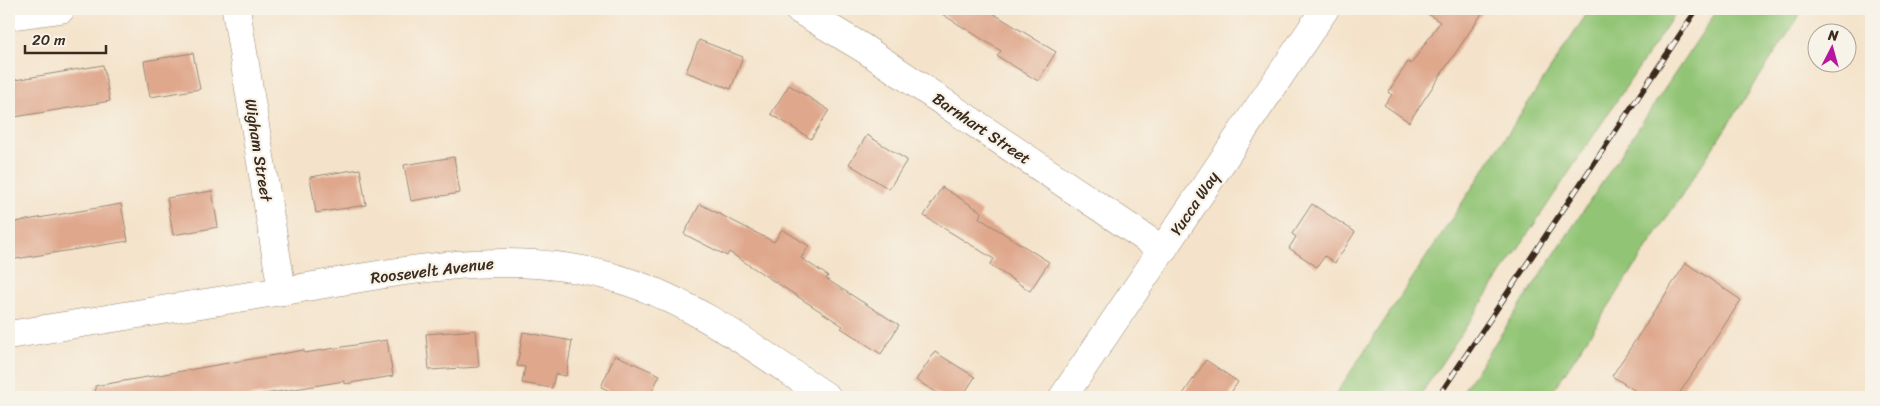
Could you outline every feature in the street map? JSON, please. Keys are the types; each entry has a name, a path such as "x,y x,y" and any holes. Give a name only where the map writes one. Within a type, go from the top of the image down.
{"street":[{"path":"9,16 61,9"},
{"name":"Wigham Street","path":"236,9 282,291"},
{"name":"Barnhart Street","path":"798,9 864,48 1163,250"},
{"name":"Yucca Way","path":"1063,397 1324,9"},
{"name":"Roosevelt Avenue","path":"9,335 420,269 491,262 523,262 592,272 655,291 700,315 827,397"}],"green space":[{"path":"1590,9 1678,9 1419,397 1334,397"},
{"path":"1718,9 1804,9 1549,397 1459,397"}],"building":[{"path":"934,9 986,9 1056,52 1038,81 997,56 1001,51"},
{"path":"1421,9 1485,9 1409,122 1384,105 1392,95 1388,92 1408,62 1411,64 1440,22"},
{"path":"699,40 743,57 731,89 686,72"},
{"path":"193,53 200,89 150,97 144,61"},
{"path":"103,65 110,101 9,118 9,81"},
{"path":"789,85 829,110 811,139 771,114"},
{"path":"867,135 907,160 889,189 849,164"},
{"path":"454,157 460,193 411,201 404,165"},
{"path":"360,169 366,205 316,213 310,177"},
{"path":"942,187 982,212 979,218 1049,262 1030,291 990,265 994,259 924,216"},
{"path":"212,191 218,227 173,235 167,198"},
{"path":"121,204 128,241 9,260 9,223"},
{"path":"700,204 774,242 782,229 809,246 801,258 828,276 826,279 899,325 881,354 841,328 843,326 729,252 727,256 684,234"},
{"path":"1312,204 1355,232 1335,263 1325,256 1317,267 1289,248 1296,237 1292,234"},
{"path":"1686,263 1741,300 1677,397 1645,397 1612,376"},
{"path":"476,330 479,367 429,370 426,334"},
{"path":"523,332 572,341 566,376 555,374 552,388 522,383 525,367 517,366"},
{"path":"387,340 393,376 344,384 344,381 246,397 96,397 95,386 304,350 304,353"},
{"path":"935,352 975,377 962,397 944,397 916,380"},
{"path":"615,355 660,375 649,397 623,397 601,387"},
{"path":"1206,360 1238,382 1228,397 1181,397"}],"railway":[{"path":"1438,397 1697,9"}]}
